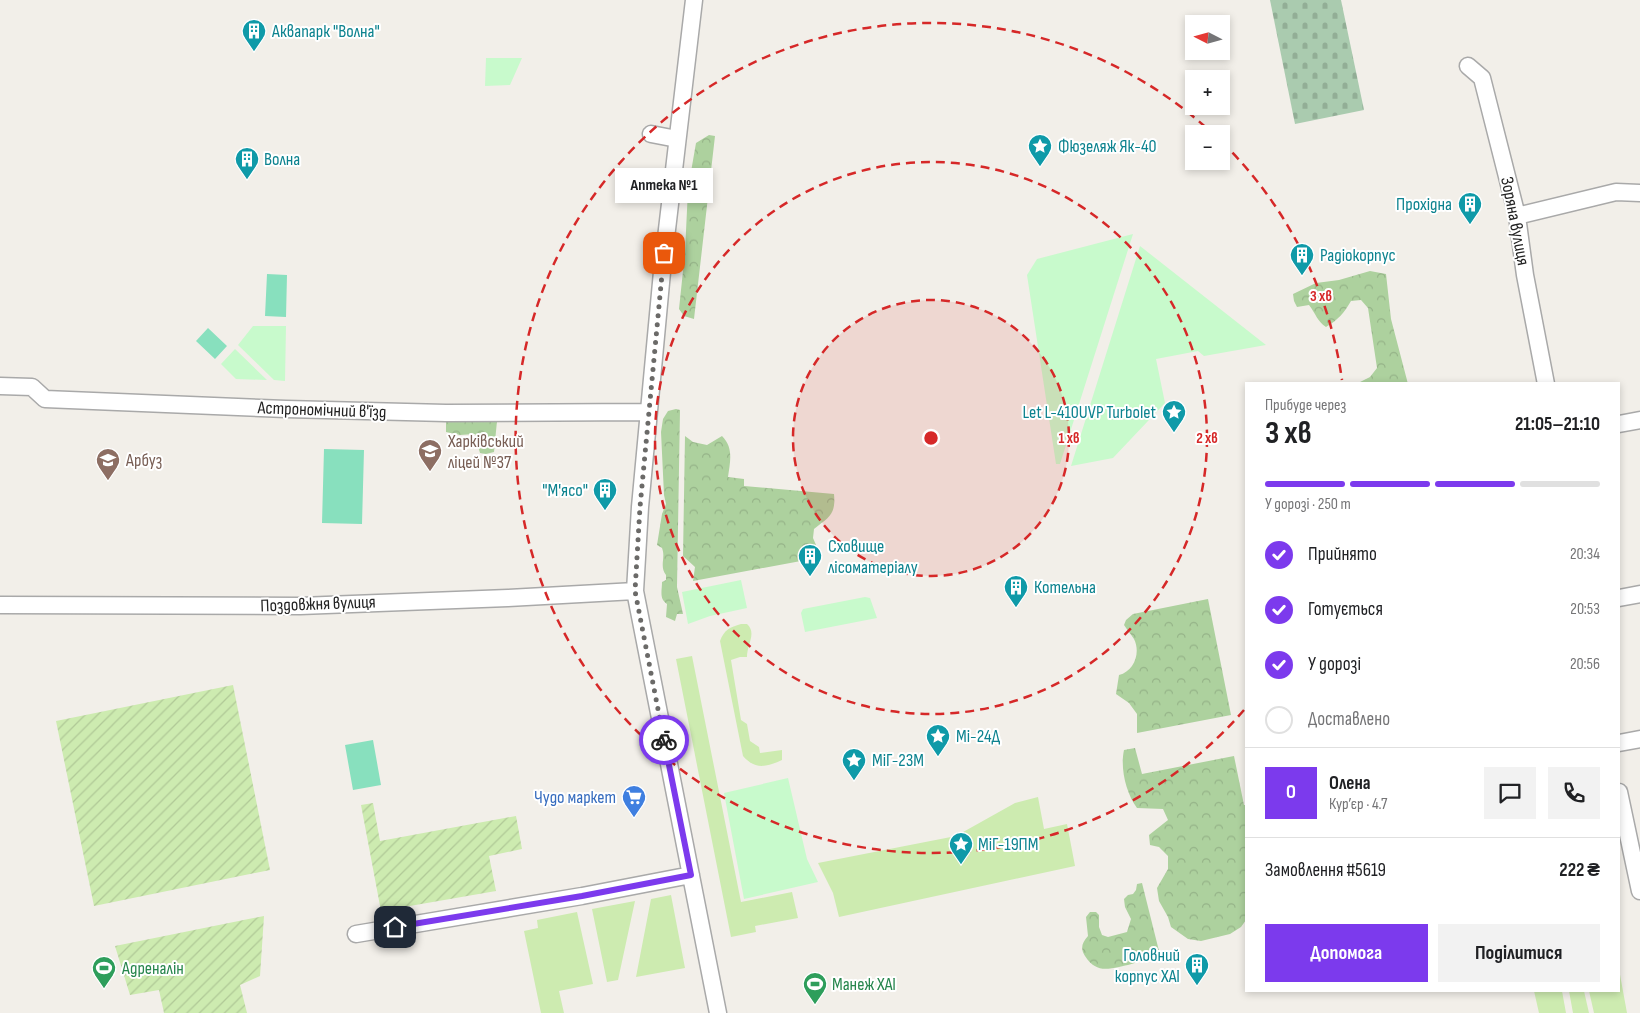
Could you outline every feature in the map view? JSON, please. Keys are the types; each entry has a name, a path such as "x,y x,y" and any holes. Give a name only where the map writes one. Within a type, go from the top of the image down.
{"street":[{"path":"694,0 662,272 648,412 635,591 718,1013"},
{"name":"Зоряна вулиця","path":"1468,66 1482,78 1517,216 1525,275 1546,382"},
{"path":"651,134 677,139"},
{"path":"1517,216 1616,192 1640,193"},
{"name":"Астрономічний в'їзд","path":"0,386 32,387 45,399 193,406 446,413 648,412"},
{"path":"1620,424 1640,420"},
{"name":"Поздовжня вулиця","path":"0,605 300,606 635,591"},
{"path":"1620,598 1640,594"},
{"path":"1620,743 1640,739"},
{"path":"1620,797 1640,891"},
{"path":"356,934 691,875"}],"green space":[{"path":"1270,0 1341,0 1364,110 1295,124"},
{"path":"486,58 522,58 510,85 485,86"},
{"path":"709,135 715,136 694,319 684,316 679,309 685,252 688,189 696,143"},
{"path":"1133,234 1060,464 1056,464 1027,275 1037,259"},
{"path":"1140,246 1266,345 1204,356 1198,351 1156,359 1165,403 1113,458 1071,466"},
{"path":"1370,271 1386,274 1391,319 1407,382 1360,382 1370,377 1377,368 1368,308 1361,300 1351,301 1340,316 1326,327 1309,305 1297,307 1293,294 1316,283 1339,280"},
{"path":"267,274 287,275 286,317 265,316"},
{"path":"253,326 286,326 285,381 274,380 238,345"},
{"path":"208,328 227,346 215,359 196,341"},
{"path":"235,349 267,380 236,379 221,364"},
{"path":"680,410 677,587 683,614 677,614 675,621 666,617 667,604 663,600 661,592 662,582 666,580 666,575 663,568 662,548 657,545 662,514 666,504 661,432 663,419 668,411"},
{"path":"446,420 497,421 494,452 480,453 479,440 475,434 460,435 446,432"},
{"path":"685,436 693,442 707,445 722,436 730,450 728,477 744,479 744,486 834,494 833,511 814,529 813,538 819,552 817,558 693,581 695,567 683,556"},
{"path":"324,449 364,450 362,524 322,523"},
{"path":"741,580 747,608 710,616 688,624 682,592"},
{"path":"865,597 870,598 877,618 805,632 801,613 803,609"},
{"path":"1208,599 1231,715 1137,733 1137,714 1129,703 1116,694 1119,675 1129,670 1132,666 1137,650 1134,639 1124,625 1126,620 1133,614"},
{"path":"747,624 751,631 747,657 731,660 741,720 747,724 750,741 759,747 760,753 782,750 782,760 766,766 752,764 743,756 720,641 723,634 734,626"},
{"path":"692,656 741,902 792,892 798,918 755,926 756,932 731,937 676,659"},
{"path":"233,685 270,870 94,906 56,721"},
{"path":"373,740 381,785 353,790 345,745"},
{"path":"1135,748 1142,774 1234,756 1245,805 1245,921 1241,927 1230,934 1201,941 1188,939 1171,927 1159,901 1157,888 1168,869 1168,856 1159,847 1150,845 1149,835 1168,820 1163,809 1137,808 1133,802 1123,772 1124,750"},
{"path":"788,778 807,859 818,882 744,899 724,793"},
{"path":"1038,797 1044,829 1067,824 1075,866 839,917 833,893 818,863 956,836 1015,803"},
{"path":"373,803 380,841 516,816 522,849 489,856 496,891 381,911 361,805"},
{"path":"1142,883 1159,951 1131,964 1109,969 1096,967 1085,956 1082,948 1088,936 1086,917 1090,912 1096,912 1099,915 1099,927 1102,935 1108,937 1127,932 1131,919 1125,907 1124,899 1128,895 1133,894 1137,884"},
{"path":"671,895 685,968 636,977 651,899"},
{"path":"635,901 618,980 607,982 592,909"},
{"path":"577,912 593,984 559,991 564,1013 541,1013 524,931 538,928 537,920"},
{"path":"264,916 260,976 240,985 247,1013 164,1013 159,990 130,995 115,946"},
{"path":"1620,974 1627,1013 1594,1013 1589,992 1620,992"},
{"path":"1534,992 1562,992 1566,1013 1539,1013"},
{"path":"1569,992 1584,992 1589,1013 1573,1013"}],"way so far":[{"path":"664,253 648,412 635,591 664,740"}],"place":[{"name":"Аквапарк \"Волна\"","path":"254,52"},
{"name":"Фюзеляж Як-40","path":"1040,167"},
{"name":"Волна","path":"247,180"},
{"name":"Прохідна","path":"1470,225"},
{"name":"Аптека №1","path":"664,253"},
{"name":"Радіокорпус","path":"1302,276"},
{"name":"Let L-410UVP Turbolet","path":"1174,433"},
{"name":"Харківський ліцей №37","path":"430,472"},
{"name":"Арбуз","path":"108,481"},
{"name":"\"М'ясо\"","path":"605,511"},
{"name":"Сховище лісоматеріалу","path":"810,577"},
{"name":"Котельна","path":"1016,608"},
{"name":"Мі-24Д","path":"938,757"},
{"name":"МіГ-23М","path":"854,781"},
{"name":"Чудо маркет","path":"634,818"},
{"name":"МіГ-19ПМ","path":"961,865"},
{"name":"Головний корпус ХАІ","path":"1197,986"},
{"name":"Адреналін","path":"104,989"},
{"name":"Манеж ХАІ","path":"815,1005"}],"route":[{"path":"395,927 582,896 691,875 664,740"}]}
